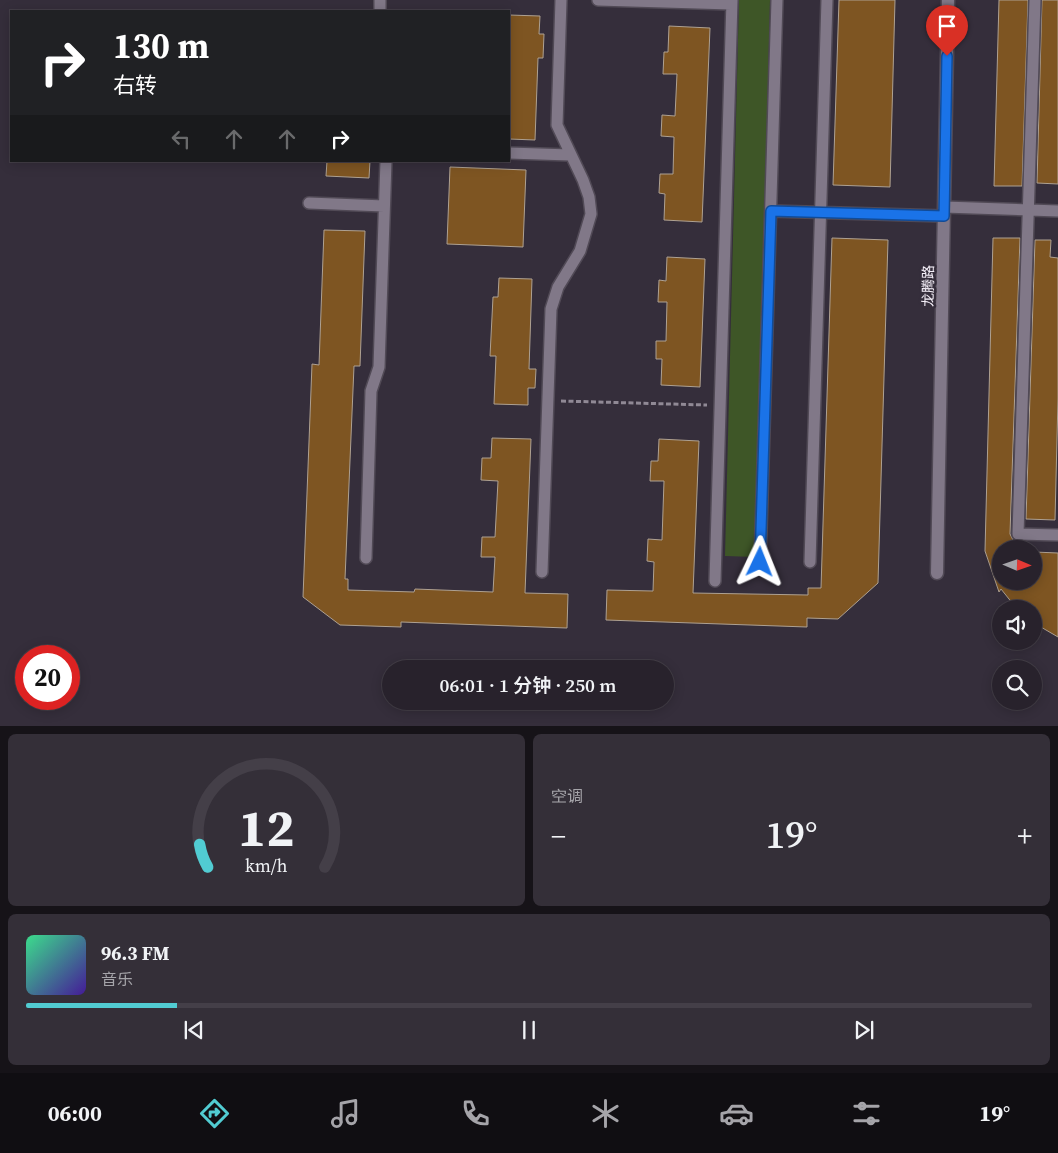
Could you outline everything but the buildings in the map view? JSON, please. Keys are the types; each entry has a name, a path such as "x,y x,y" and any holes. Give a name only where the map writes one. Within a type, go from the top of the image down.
{"street":[{"name":"龙腾路","path":"937,573 948,0"}],"lane":[{"path":"542,572 551,310 558,287 580,250 591,214 589,197 557,125 561,0"},
{"path":"598,0 731,2 715,581"},
{"path":"760,562 777,0"},
{"path":"810,562 827,0"},
{"path":"1035,0 1018,534 1058,535"},
{"path":"510,153 570,155"},
{"path":"366,558 371,391 379,367 386,162"},
{"path":"309,203 384,206"},
{"path":"771,211 821,213 1058,211"}],"path":[{"path":"548,401 720,405"}],"green space":[{"path":"739,0 770,0 756,557 725,556"}],"route":[{"path":"760,562 771,211 944,216 947,56"}]}
